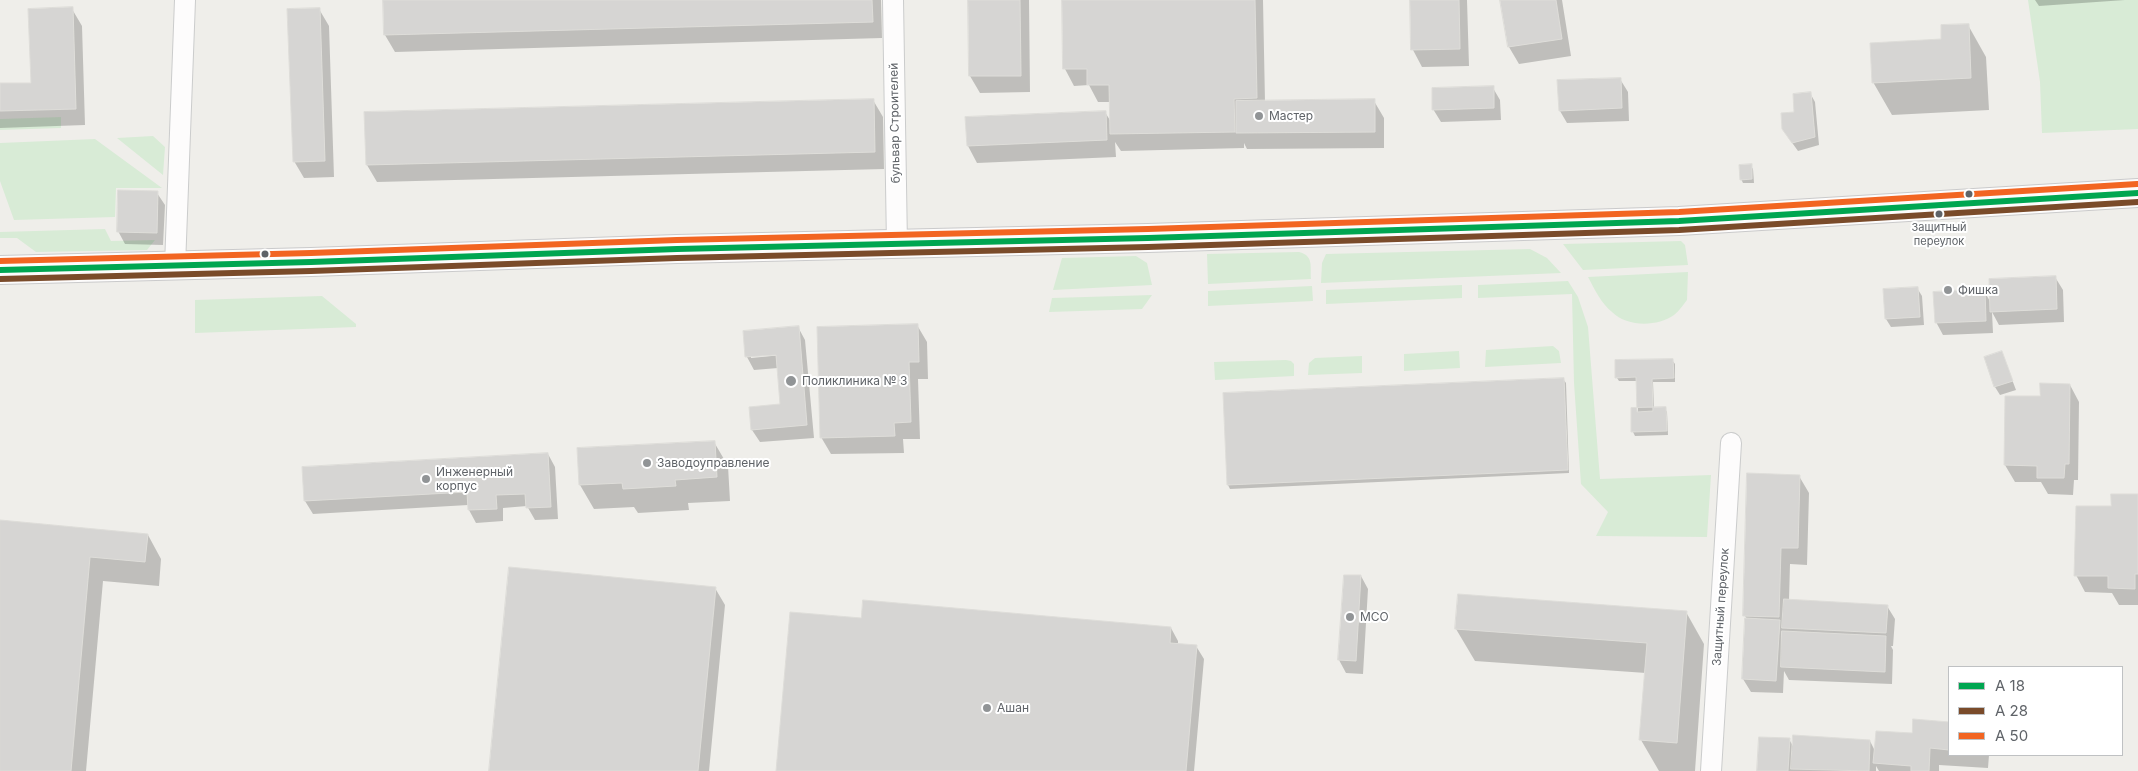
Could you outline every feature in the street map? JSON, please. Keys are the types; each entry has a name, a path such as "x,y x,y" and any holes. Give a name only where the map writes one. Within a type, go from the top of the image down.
{"main road":[{"path":"0,270 1680,221 2138,193"}],"street":[{"path":"175,266 186,0"},
{"name":"бульвар Строителей","path":"893,0 897,245"},
{"name":"Защитный переулок","path":"1711,771 1732,443"}],"green space":[{"path":"2028,0 2138,0 2138,129 2042,133 2040,82"},
{"path":"61,117 61,128 0,130 0,119"},
{"path":"153,136 165,147 163,175 117,138"},
{"path":"95,139 162,188 116,188 115,217 14,220 0,181 0,143"},
{"path":"105,229 111,241 155,240 147,250 36,252 17,238 0,238 0,232"},
{"path":"1681,241 1685,245 1688,265 1583,270 1563,244"},
{"path":"1530,249 1547,258 1561,273 1321,283 1322,263 1326,254"},
{"path":"1299,252 1309,259 1311,279 1208,284 1207,254"},
{"path":"1136,256 1147,263 1152,285 1053,290 1062,258"},
{"path":"1688,272 1687,300 1679,310 1667,319 1642,324 1618,317 1601,300 1588,277"},
{"path":"1568,281 1578,297 1588,327 1600,479 1711,475 1707,537 1596,536 1608,512 1581,484 1574,383 1572,294 1478,298 1478,285"},
{"path":"1462,285 1462,298 1326,304 1326,290"},
{"path":"1312,286 1313,301 1208,306 1208,291"},
{"path":"1152,295 1142,309 1049,312 1052,298"},
{"path":"322,296 356,324 356,327 195,333 195,300"},
{"path":"1553,346 1559,351 1561,363 1485,367 1486,350"},
{"path":"1459,351 1460,368 1404,371 1404,354"},
{"path":"1362,356 1362,373 1308,375 1309,363 1315,358"},
{"path":"1286,360 1294,364 1294,376 1215,380 1214,362"}],"building":[{"path":"383,0 872,0 873,22 384,35"},
{"path":"968,0 1020,0 1021,76 969,76"},
{"path":"1062,0 1255,0 1257,98 1234,99 1235,132 1110,134 1109,85 1087,85 1087,69 1063,69"},
{"path":"1410,0 1459,0 1460,49 1411,50"},
{"path":"1500,0 1556,0 1562,39 1508,47"},
{"path":"73,7 76,109 0,111 0,83 31,83 28,9"},
{"path":"320,8 325,161 293,162 287,9"},
{"path":"1969,24 1971,78 1872,83 1870,43 1941,39 1941,25"},
{"path":"1621,78 1622,108 1559,111 1557,80"},
{"path":"1494,86 1494,108 1432,110 1432,88"},
{"path":"1811,92 1815,137 1792,143 1782,129 1781,113 1794,112 1793,94"},
{"path":"874,99 875,152 366,165 364,112"},
{"path":"1375,99 1375,132 1236,133 1236,101"},
{"path":"1106,111 1107,140 967,146 965,117"},
{"path":"1752,164 1752,179 1740,180 1739,165"},
{"path":"118,190 158,191 157,233 117,232"},
{"path":"2056,276 2057,309 1990,312 1989,279"},
{"path":"1918,287 1920,317 1885,319 1883,289"},
{"path":"1985,289 1986,321 1935,323 1933,292"},
{"path":"918,324 919,362 909,362 911,422 894,423 895,436 820,438 817,327"},
{"name":"Поликлиника № 3","path":"799,326 807,425 751,430 749,407 780,404 776,355 745,357 743,331"},
{"path":"2002,351 2013,381 1994,387 1984,357"},
{"path":"1673,359 1674,378 1652,379 1653,411 1637,412 1636,377 1615,378 1615,360"},
{"path":"1564,378 1568,470 1227,485 1223,393"},
{"path":"2040,383 2070,384 2069,464 2065,464 2064,478 2037,478 2037,466 2004,465 2005,396 2040,396"},
{"path":"1666,407 1667,431 1631,432 1631,408"},
{"name":"Заводоуправление","path":"715,441 717,477 675,480 676,486 623,489 622,483 579,485 577,448"},
{"name":"Инженерный корпус","path":"548,453 551,507 526,508 525,494 496,495 497,509 468,510 467,492 304,501 302,467"},
{"path":"1747,473 1800,475 1798,548 1781,548 1779,617 1743,616"},
{"path":"2111,494 2138,494 2138,574 2135,574 2135,589 2108,588 2108,576 2074,576 2076,506 2111,506"},
{"path":"0,520 148,534 145,562 90,557 71,771 0,771"},
{"path":"509,567 716,587 698,771 489,771"},
{"name":"МСО","path":"1344,575 1361,575 1356,661 1338,660"},
{"path":"1458,594 1687,611 1677,743 1639,740 1647,643 1455,629"},
{"path":"1784,599 1888,605 1886,633 1782,628"},
{"name":"Ашан","path":"863,600 1171,627 1170,643 1197,645 1186,771 776,771 790,612 861,618"},
{"path":"1745,618 1780,620 1776,681 1742,679"},
{"path":"1782,631 1886,636 1885,672 1781,667"},
{"path":"1913,719 1948,722 1948,750 1930,748 1929,771 1911,771 1911,766 1873,763 1876,731 1912,733"},
{"path":"1793,735 1870,740 1869,771 1791,769"},
{"path":"1759,737 1790,738 1788,771 1757,771"}],"transit line":[{"path":"0,261 311,253 677,240 1148,229 1679,212 2137,184"},
{"path":"0,270 311,262 677,249 1148,238 1679,221 2138,193"},
{"path":"0,279 311,271 677,258 1148,247 1679,230 2138,202"}],"place":[{"name":"Мастер","path":"1259,116"},
{"name":"Защитный переулок","path":"1939,214"},
{"name":"Фишка","path":"1948,290"},
{"name":"Поликлиника № 3","path":"791,381"},
{"name":"Заводоуправление","path":"647,463"},
{"name":"Инженерный корпус","path":"426,479"},
{"name":"МСО","path":"1350,617"},
{"name":"Ашан","path":"987,708"}]}
